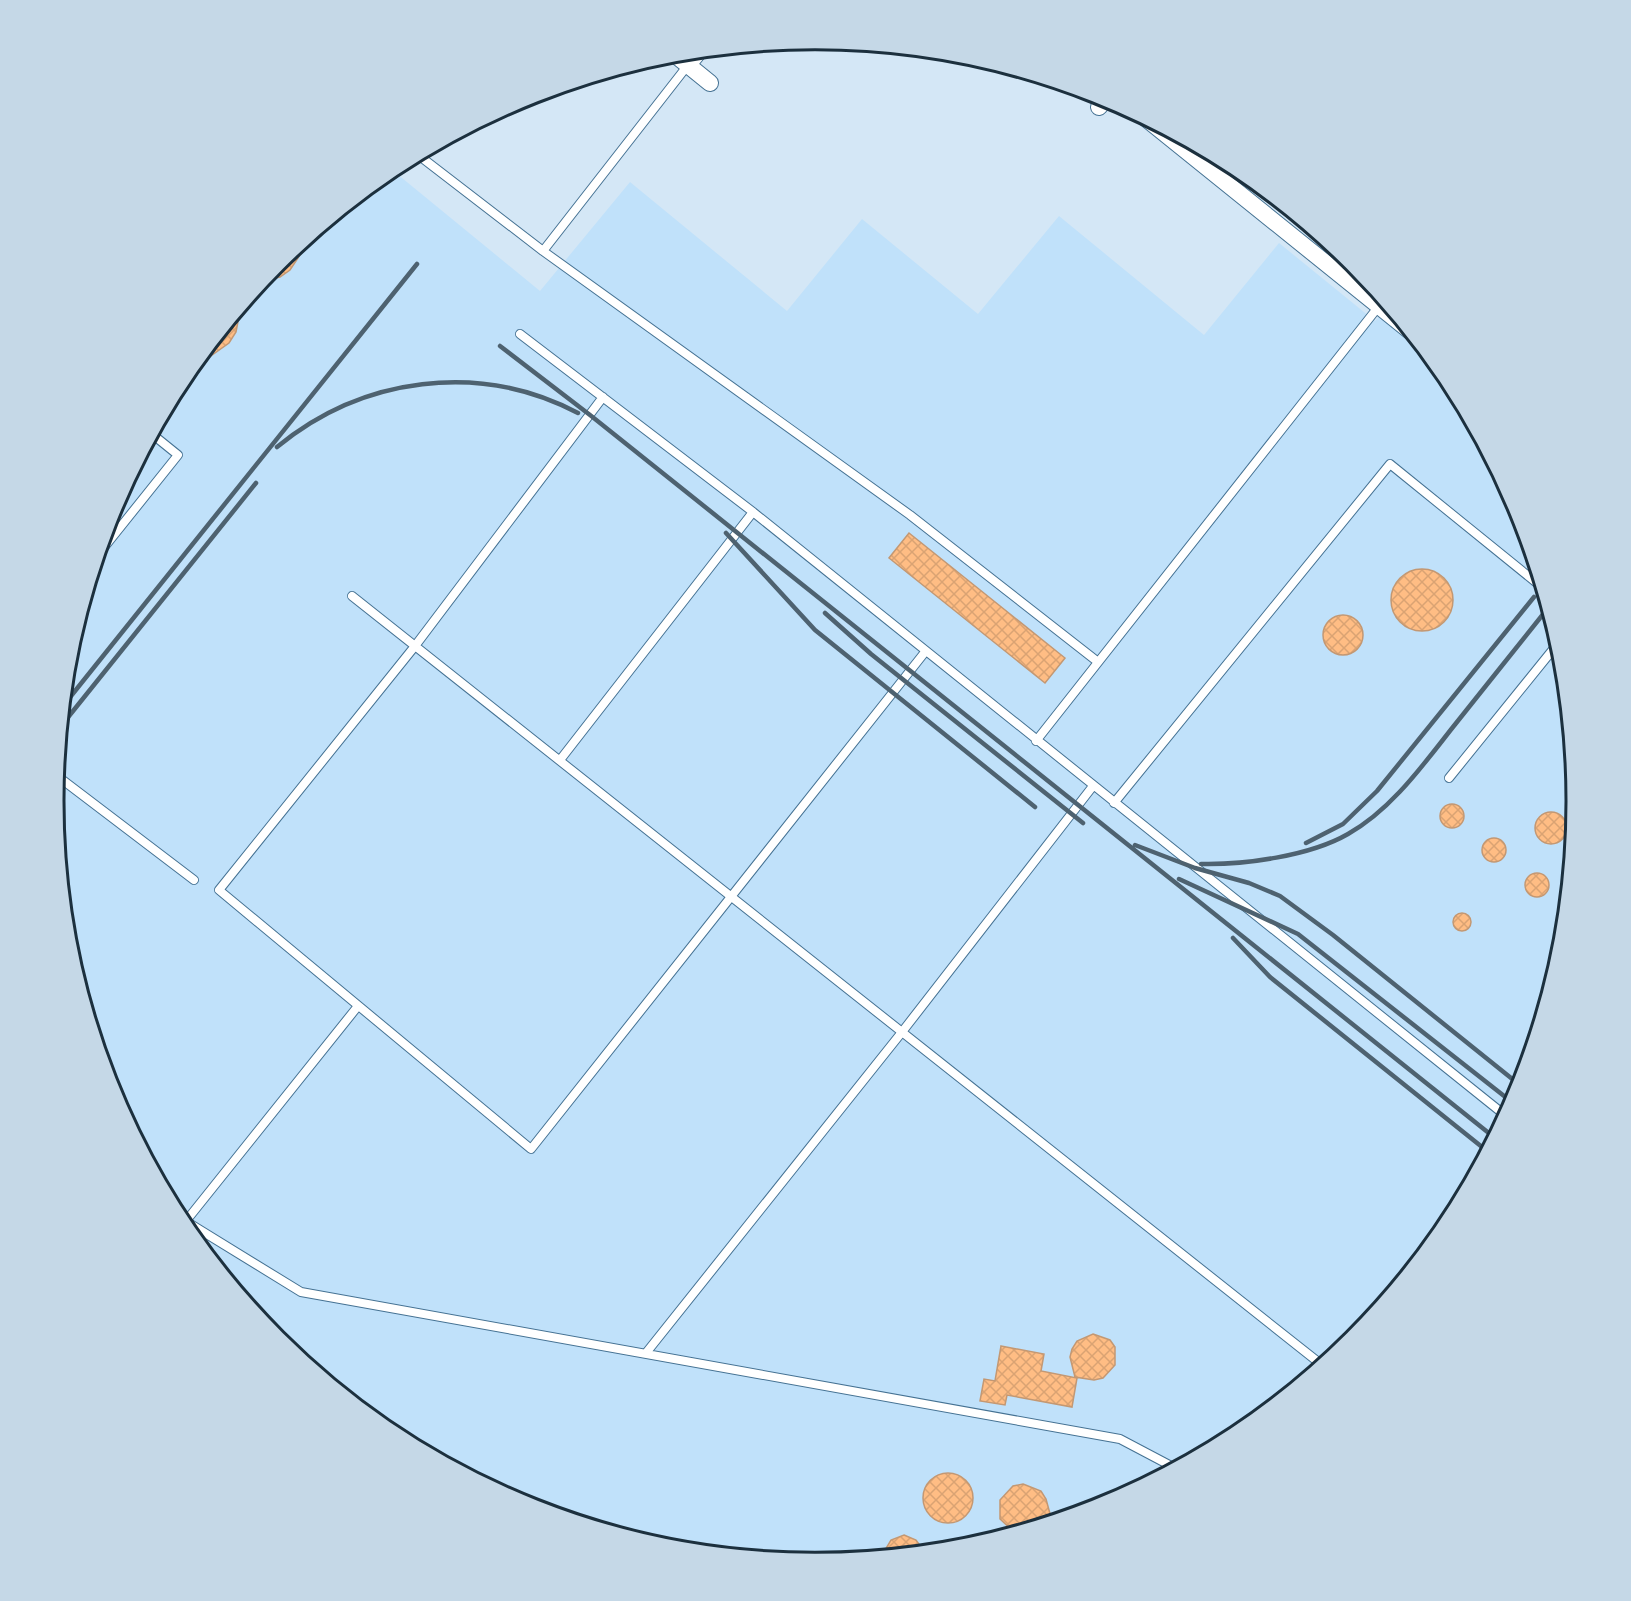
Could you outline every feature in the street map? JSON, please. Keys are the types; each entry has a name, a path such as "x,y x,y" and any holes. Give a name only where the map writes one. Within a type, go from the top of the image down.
{"street":[{"path":"688,65 692,60"},
{"path":"684,62 710,83"},
{"path":"1177,142 1368,292"}],"lane":[{"path":"543,252 688,65"},
{"path":"424,160 543,252 910,515 1098,662"},
{"path":"1036,741 1380,305"},
{"path":"520,334 753,512 1499,1110"},
{"path":"603,397 416,646 219,890 531,1149 925,652"},
{"path":"113,536 178,455 158,439"},
{"path":"1113,803 1390,464 1533,580"},
{"path":"560,760 753,512"},
{"path":"352,596 1316,1360"},
{"path":"1449,778 1551,651"},
{"path":"65,781 194,880"},
{"path":"646,1353 902,1032 1093,786"},
{"path":"188,1213 358,1006"},
{"path":"199,1229 301,1292 1120,1439 1167,1464"}],"shaded area":[{"path":"399,175 540,291 630,182 787,311 862,219 978,314 1059,216 1204,335 1279,243 1375,321 1384,310 1440,383 1489,468 1527,559 1541,606 1560,702 1565,751 1565,850 1560,899 1541,995 1527,1042 1489,1133 1440,1218 1411,1258 1347,1332 1311,1365 1233,1425 1191,1451 1148,1474 1057,1512 1010,1526 914,1545 816,1552 766,1550 717,1545 621,1526 574,1512 483,1474 398,1425 358,1396 284,1332 251,1296 191,1218 165,1176 142,1133 104,1042 90,995 71,899 64,800 66,751 71,702 90,606 104,559 142,468 191,383 220,343 284,269 320,236"}],"building":[{"path":"301,253 290,270 276,278"},
{"path":"238,321 236,332 229,343 210,356"},
{"path":"909,533 1065,658 1045,683 889,558"},
{"path":"1416,569 1428,569 1444,578 1451,588 1453,600 1451,612 1444,622 1428,631 1416,631 1405,626 1396,617 1391,606 1391,594 1396,583 1405,574"},
{"path":"1343,615 1351,616 1357,621 1362,627 1362,643 1357,649 1351,654 1343,655 1335,654 1329,649 1324,643 1323,635 1324,627 1329,621 1335,616"},
{"path":"1452,804 1457,805 1463,811 1463,821 1457,827 1452,828 1447,827 1441,821 1440,816 1441,811 1447,805"},
{"path":"1551,812 1566,821 1565,835 1562,839 1551,844 1540,839 1535,828 1540,817"},
{"path":"1494,838 1503,841 1506,850 1503,859 1494,862 1485,859 1482,850 1485,841"},
{"path":"1537,873 1542,874 1548,880 1548,890 1542,896 1537,897 1532,896 1526,890 1525,885 1526,880 1532,874"},
{"path":"1462,913 1468,916 1471,922 1468,928 1462,931 1456,928 1453,922 1456,916"},
{"path":"1093,1334 1110,1340 1115,1347 1115,1365 1103,1378 1094,1380 1075,1377 1070,1357 1072,1349 1077,1341"},
{"path":"1001,1346 1044,1354 1041,1371 1077,1378 1072,1407 1007,1395 1005,1405 980,1401 984,1379 995,1381"},
{"path":"948,1473 966,1480 973,1498 966,1516 948,1523 930,1516 923,1498 930,1480"},
{"path":"1023,1484 1041,1491 1050,1514 1008,1526 1000,1519 1000,1500 1013,1486"},
{"path":"904,1535 916,1540 919,1544 886,1548 891,1540"}],"railway":[{"path":"72,694 417,264"},
{"path":"500,346 590,415 1489,1133"},
{"path":"277,447 310,423 346,405 383,392 422,384 462,382 501,387 540,397 578,413"},
{"path":"70,715 256,483"},
{"path":"726,533 815,630 1035,807"},
{"path":"1306,843 1343,824 1377,791 1534,597"},
{"path":"825,613 871,654 1083,823"},
{"path":"1201,864 1237,863 1276,858 1333,842 1364,824 1392,800 1418,771 1543,614"},
{"path":"1135,845 1195,868 1249,883 1280,896 1333,935 1512,1079"},
{"path":"1179,879 1298,934 1505,1097"},
{"path":"1233,938 1270,977 1482,1147"}]}
